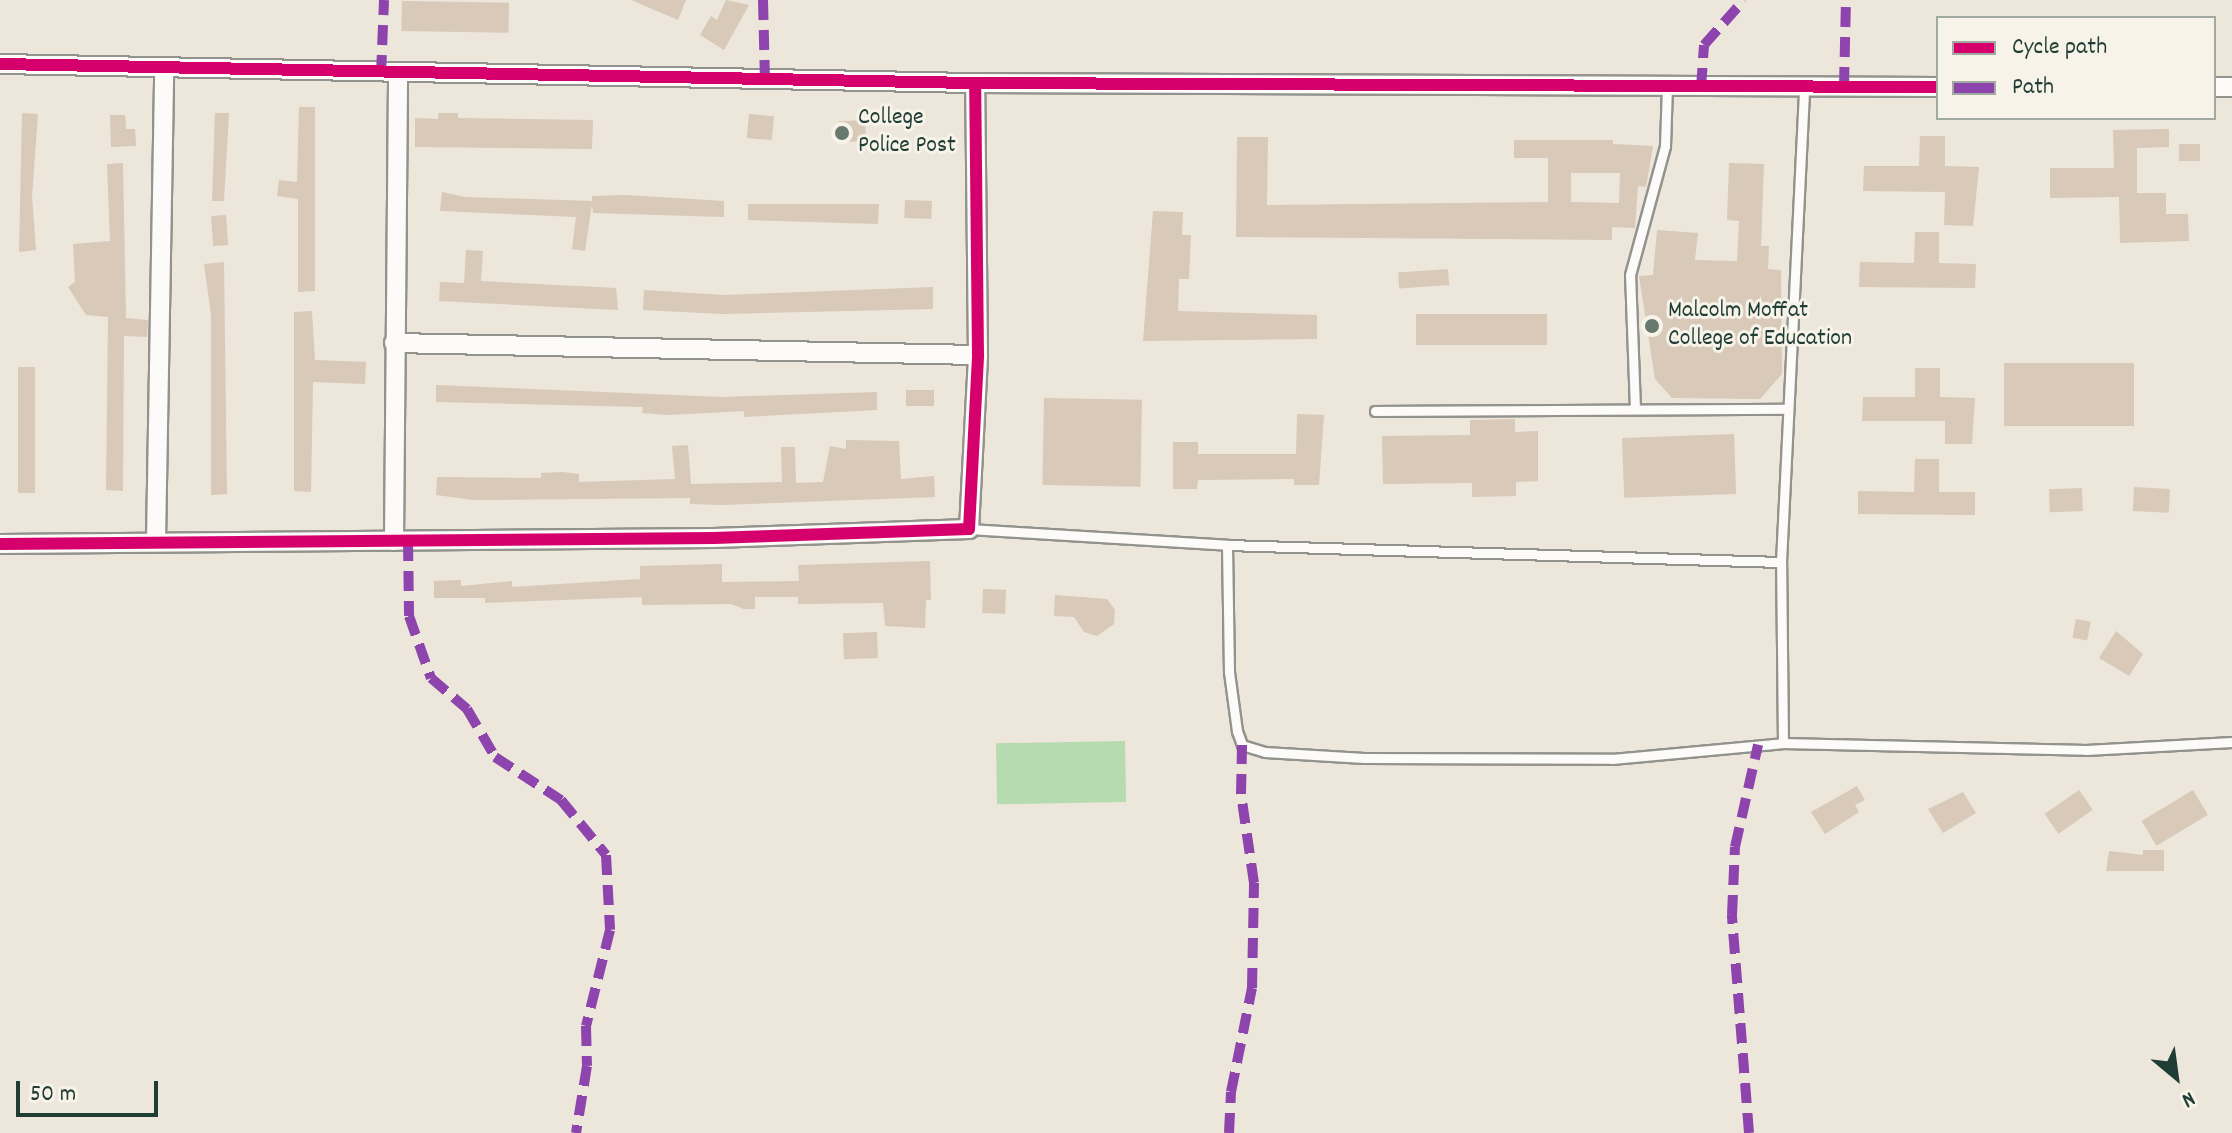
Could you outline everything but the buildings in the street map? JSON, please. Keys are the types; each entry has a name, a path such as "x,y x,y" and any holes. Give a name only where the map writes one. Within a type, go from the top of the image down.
{"street":[{"path":"0,64 398,75 975,83 1936,87"},
{"path":"156,541 164,67"},
{"path":"394,541 398,75"},
{"path":"0,544 394,541 969,529 978,355 975,83"},
{"path":"394,343 978,355"}],"lane":[{"path":"1635,409 1630,275 1665,146 1667,87"},
{"path":"1783,743 1781,562 1804,87"},
{"path":"1375,411 1787,409"},
{"path":"969,529 1227,545 1781,562"},
{"path":"1227,545 1229,672 1242,745 1265,752 1364,758 1612,759 1783,743 2086,750 2232,742"}],"green space":[{"path":"1125,741 1126,802 997,804 996,743"}],"marked path":[{"path":"381,75 384,0"},
{"path":"763,0 765,80"},
{"path":"1701,88 1704,45 1744,0"},
{"path":"1844,87 1846,0"},
{"path":"408,541 409,616 431,678 467,709 495,757 561,800 606,855 610,930 586,1026 587,1066 576,1133"},
{"path":"1229,1133 1231,1092 1252,988 1254,883 1241,794 1242,745"},
{"path":"1749,1133 1732,915 1735,847 1758,745"}],"cycle path":[{"path":"0,64 975,83 1936,87"},
{"path":"0,544 714,538 969,529 978,355 975,83"}],"place":[{"name":"College Police Post","path":"842,133"},
{"name":"Malcolm Moffat College of Education","path":"1652,326"}]}
